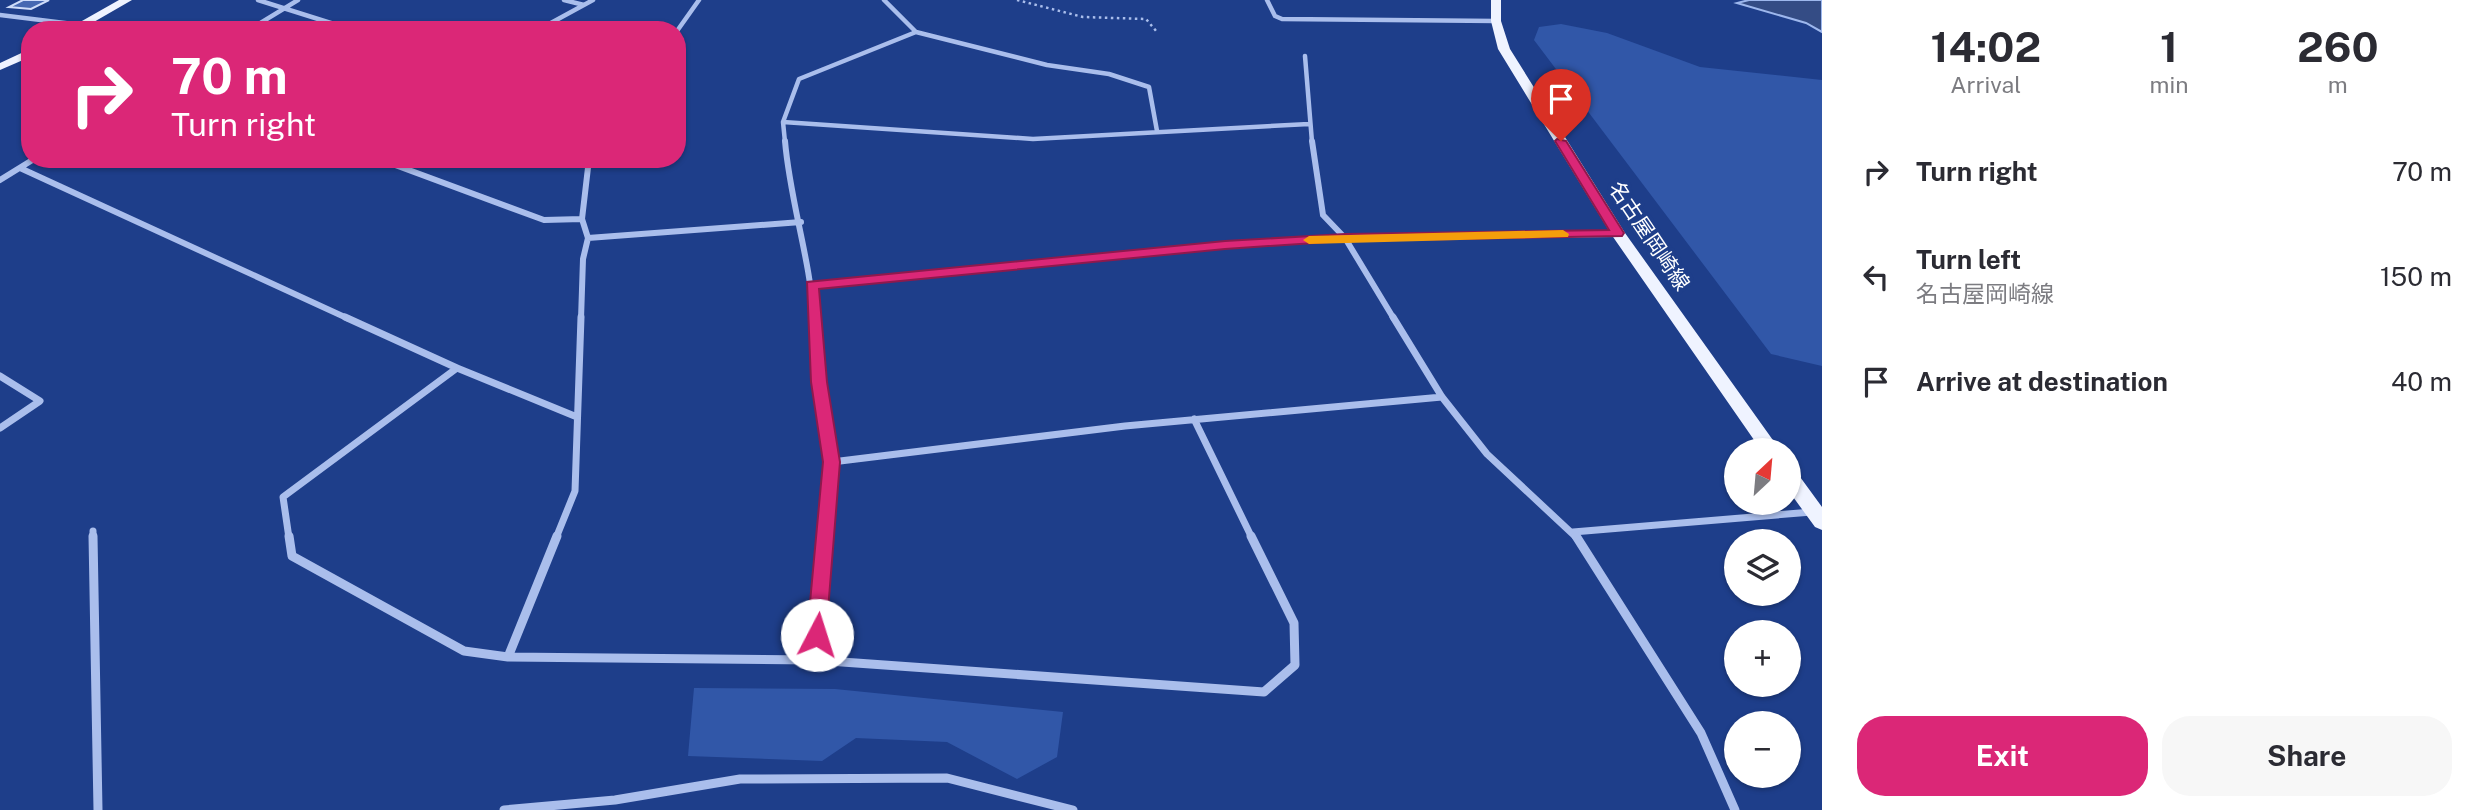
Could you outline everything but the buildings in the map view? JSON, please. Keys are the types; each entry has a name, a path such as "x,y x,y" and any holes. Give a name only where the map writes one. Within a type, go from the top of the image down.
{"main road":[{"path":"87,21 127,0"},
{"name":"名古屋岡崎線","path":"1496,0 1496,21 1503,49 1618,233 1762,438"},
{"path":"0,67 21,56"},
{"path":"1801,493 1818,517"}],"street":[{"path":"258,0 324,21"},
{"path":"264,21 298,0"},
{"path":"564,0 584,5"},
{"path":"555,21 593,0"},
{"path":"684,21 699,0"},
{"path":"884,0 916,32 1047,65 1109,74 1149,87 1157,131"},
{"path":"1267,0 1275,16 1282,19 1496,21"},
{"path":"0,15 38,21"},
{"path":"814,660 832,462 819,382 812,285 801,222 788,176 783,122 799,79 916,32"},
{"path":"1305,56 1309,124 1323,215 1345,237 1442,397 1487,454 1573,533 1701,733 1734,810"},
{"path":"783,122 1032,139 1309,124"},
{"path":"0,180 20,168 457,368 578,417"},
{"path":"403,168 544,220 582,219"},
{"path":"508,657 575,491 583,259 588,238 582,219 588,168"},
{"path":"588,238 801,222"},
{"path":"812,285 1225,245 1345,237 1618,233"},
{"path":"457,368 283,497 292,556 464,651 508,657 814,660 1264,692 1295,665 1294,623 1194,419"},
{"path":"0,376 40,401 0,428"},
{"path":"832,462 1194,419 1442,397"},
{"path":"1573,533 1818,517"},
{"path":"93,531 98,810"},
{"path":"504,810 615,800 740,779 947,778 1073,810"}],"path":[{"path":"1017,0 1083,17 1146,19 1157,32"}],"shaded area":[{"path":"1749,0 1822,0 1822,32 1806,23 1737,3"},
{"path":"1561,24 1607,33 1700,67 1822,80 1822,366 1771,354 1534,40 1539,27"},
{"path":"694,688 835,689 1063,712 1057,757 1017,779 947,742 856,738 822,761 688,756"}],"slow traffic":[{"path":"1309,240 1345,237 1563,234"}],"route":[{"path":"817,635 832,462 819,382 812,285 1225,245 1345,237 1618,233 1561,141"}]}
